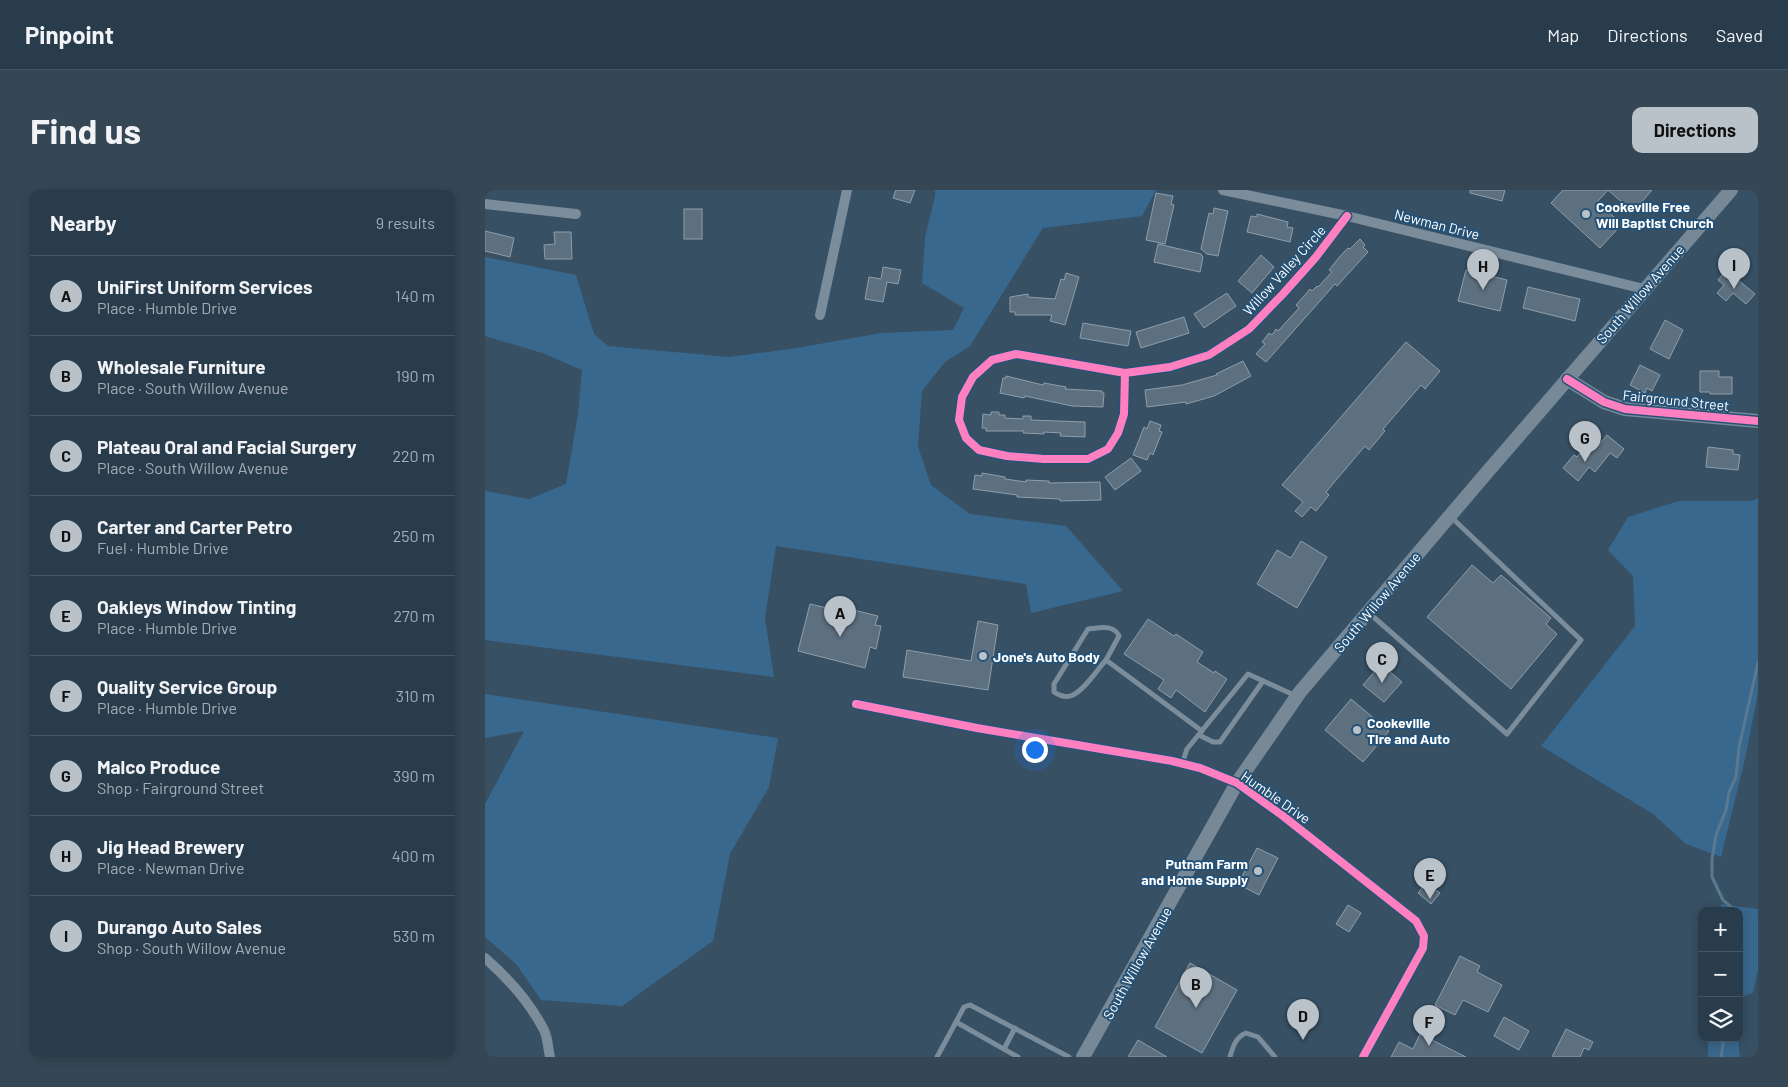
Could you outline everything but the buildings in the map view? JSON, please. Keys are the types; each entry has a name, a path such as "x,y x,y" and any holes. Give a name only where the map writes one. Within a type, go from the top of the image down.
{"main road":[{"name":"South Willow Avenue","path":"1083,1057 1237,783 1297,697 1449,516 1731,190"},
{"name":"Fairground Street","path":"1567,379 1603,402 1625,409 1758,421"}],"street":[{"path":"820,315 847,190"},
{"name":"Newman Drive","path":"1223,190 1347,216 1644,289"},
{"path":"485,204 576,214"},
{"name":"Willow Valley Circle","path":"1125,373 1124,414 1118,433 1108,449 1088,459 1044,459 1007,456 979,450 966,438 959,420 963,397 973,377 992,360 1017,354 1125,373 1170,367 1209,355 1249,329 1316,257 1347,216"},
{"name":"Humble Drive","path":"856,704 977,728 1182,764 1200,768 1237,783 1283,816 1416,921 1424,936 1423,948 1363,1057"},
{"path":"485,958 497,968 524,999 545,1032 550,1057"}],"lane":[{"path":"1368,613 1390,630 1507,734 1581,640 1449,516"},
{"path":"1111,628 1117,631 1119,636 1106,660 1072,696 1061,696 1054,692 1054,684 1088,629 1111,628"},
{"path":"1106,660 1213,742 1220,742 1263,681"},
{"path":"1182,764 1187,750 1248,674 1297,697"},
{"path":"937,1057 964,1007 970,1005 1069,1057"},
{"path":"956,1022 1018,1057"},
{"path":"1004,1049 1015,1028"},
{"path":"1230,1057 1232,1048 1239,1036 1246,1033 1258,1037 1275,1057"}],"shaded area":[{"path":"935,190 1156,190 1142,216 1043,228 970,346 945,362 922,391 918,447 931,485 970,514 1066,526 1123,591 1031,613 1026,584 776,546 765,618 774,677 485,640 485,491 529,499 566,484 578,414 582,370 542,353 485,336 485,257 576,275 594,334 608,346 729,357 797,348 881,333 953,330 964,308 922,283 925,237"},
{"path":"1758,498 1758,693 1745,759 1721,857 1686,844 1653,814 1541,746 1635,626 1633,576 1608,550 1628,517 1679,501 1752,501"},
{"path":"485,694 778,738 769,787 730,854 713,941 622,1006 541,1000 516,964 485,937 485,804 524,731 485,738"},
{"path":"1721,904 1758,909 1758,969 1753,993 1743,996 1743,907 1721,907"},
{"path":"1708,1042 1738,1042 1740,1057 1708,1057"}],"waterway":[{"path":"1731,907 1723,900 1712,877 1712,859 1716,835 1726,810 1729,792 1736,777 1739,747 1758,663"},
{"path":"1721,1057 1723,1042"}],"cycle path":[{"path":"1125,373 1124,414 1118,433 1108,449 1088,459 1044,459 1007,456 979,450 966,438 959,420 962,397 973,377 992,360 1016,354 1125,373 1170,367 1209,355 1249,329 1316,257 1347,216"},
{"path":"1567,379 1604,402 1625,409 1758,421"},
{"path":"856,704 977,728 1172,761 1200,768 1237,783 1283,816 1416,921 1424,936 1423,948 1363,1057"}],"place":[{"name":"Cookeville Free Will Baptist Church","path":"1586,214"},
{"name":"Durango Auto Sales","path":"1734,289"},
{"name":"Jig Head Brewery","path":"1483,290"},
{"name":"Malco Produce","path":"1585,462"},
{"name":"UniFirst Uniform Services","path":"840,637"},
{"name":"Jone's Auto Body","path":"983,656"},
{"name":"Plateau Oral and Facial Surgery","path":"1382,683"},
{"name":"Cookeville Tire and Auto","path":"1357,730"},
{"name":"Putnam Farm and Home Supply","path":"1258,871"},
{"name":"Oakleys Window Tinting","path":"1430,899"},
{"name":"Wholesale Furniture","path":"1196,1008"},
{"name":"Carter and Carter Petro","path":"1303,1040"},
{"name":"Quality Service Group","path":"1429,1046"}]}
